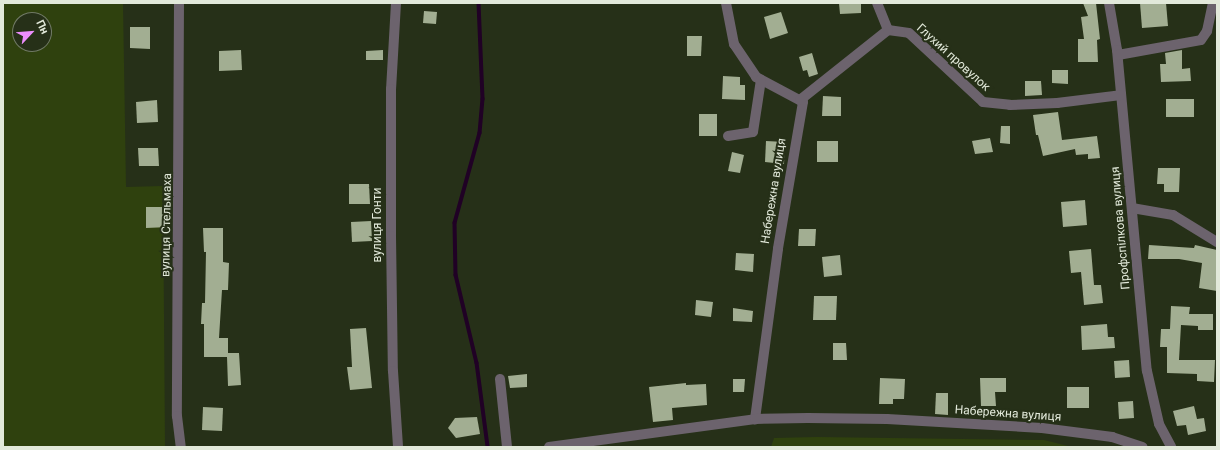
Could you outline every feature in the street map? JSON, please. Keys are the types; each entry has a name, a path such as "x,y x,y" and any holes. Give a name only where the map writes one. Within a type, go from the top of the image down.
{"street":[{"name":"вулиця Стельмаха","path":"179,3 177,416 181,447"},
{"name":"вулиця Гонти","path":"396,3 391,89 391,236 393,371 398,447"},
{"path":"726,3 734,44 756,77 800,100 888,30 877,3"},
{"name":"Профспілкова вулиця","path":"1109,3 1118,55 1147,371 1159,424 1171,447"},
{"path":"1118,55 1201,40 1207,31 1213,3"},
{"name":"Глухий провулок","path":"888,30 909,33 982,102 1010,105 1057,103 1121,95"},
{"path":"728,136 753,132 761,80"},
{"name":"Набережна вулиця","path":"755,419 778,249 803,102 800,100"},
{"path":"1132,208 1174,216 1217,242"},
{"path":"500,379 507,447"},
{"name":"Набережна вулиця","path":"550,447 755,419 887,419 1042,428 1112,437 1140,446"}],"green space":[{"path":"3,3 123,3 126,187 163,186 165,447 3,447"},
{"path":"817,437 1044,440 1072,447 771,447 774,438"}],"building":[{"path":"839,3 861,3 861,13 840,14"},
{"path":"1083,3 1096,3 1100,39 1097,40 1098,62 1078,62 1078,39 1084,39 1081,17 1088,16"},
{"path":"1140,3 1166,3 1168,26 1142,28"},
{"path":"424,11 437,12 436,24 423,23"},
{"path":"781,12 788,33 770,39 764,17"},
{"path":"130,27 150,27 150,49 130,48"},
{"path":"687,36 702,36 701,56 687,56"},
{"path":"241,50 242,70 219,71 219,51"},
{"path":"383,50 383,60 366,60 366,51"},
{"path":"1182,50 1182,69 1190,68 1191,81 1161,82 1160,64 1166,64 1165,53"},
{"path":"812,53 818,74 809,77 807,70 803,71 799,57"},
{"path":"1052,70 1068,70 1068,84 1052,83"},
{"path":"723,76 740,77 740,85 745,85 745,100 722,99"},
{"path":"1025,81 1041,81 1042,95 1025,96"},
{"path":"823,96 841,97 841,116 822,116"},
{"path":"1166,99 1194,99 1194,117 1166,117"},
{"path":"157,100 158,122 137,123 136,102"},
{"path":"1058,112 1062,140 1097,136 1100,158 1088,159 1088,154 1076,155 1075,149 1043,156 1038,135 1036,135 1033,115"},
{"path":"699,114 717,114 717,136 699,136"},
{"path":"1001,126 1010,126 1010,144 1000,143"},
{"path":"990,138 993,152 975,154 972,141"},
{"path":"766,141 785,142 784,164 765,162"},
{"path":"817,141 838,141 838,162 817,162"},
{"path":"138,148 158,148 159,166 139,166"},
{"path":"732,152 744,155 740,173 728,171"},
{"path":"1158,168 1180,168 1179,192 1164,192 1164,184 1157,184"},
{"path":"349,184 369,184 370,204 349,204"},
{"path":"1085,200 1087,225 1063,227 1061,202"},
{"path":"146,207 168,207 169,227 146,228"},
{"path":"371,221 372,241 352,242 351,222"},
{"path":"203,228 223,228 223,262 229,263 228,290 222,290 219,338 228,338 228,353 239,353 241,385 228,386 227,357 204,357 204,324 201,324 202,303 205,303 206,252 204,252"},
{"path":"799,229 816,229 815,246 798,246"},
{"path":"1149,245 1194,248 1195,245 1217,250 1217,291 1199,288 1202,263 1179,259 1148,259"},
{"path":"1091,249 1094,285 1101,285 1103,303 1084,305 1081,272 1071,273 1069,251"},
{"path":"736,253 754,254 753,272 735,270"},
{"path":"840,255 842,275 824,277 822,257"},
{"path":"814,296 837,296 836,320 813,320"},
{"path":"696,300 713,302 711,317 695,315"},
{"path":"1171,306 1190,307 1189,314 1213,314 1213,330 1198,330 1198,326 1181,325 1179,360 1215,360 1214,382 1197,381 1197,374 1167,373 1167,347 1160,347 1161,329 1170,329"},
{"path":"733,308 753,311 752,322 733,321"},
{"path":"1107,324 1108,337 1114,337 1115,348 1082,350 1081,326"},
{"path":"366,328 372,388 350,390 347,367 352,367 350,329"},
{"path":"833,343 846,343 847,360 833,360"},
{"path":"1129,360 1130,377 1115,378 1114,361"},
{"path":"527,374 527,387 510,388 508,376"},
{"path":"880,378 905,379 904,399 893,399 893,404 879,404"},
{"path":"980,378 1006,378 1006,392 995,392 996,406 981,406"},
{"path":"733,379 745,379 744,392 733,392"},
{"path":"686,383 686,385 706,384 707,405 672,408 673,420 653,422 649,387"},
{"path":"1067,387 1089,387 1089,408 1067,408"},
{"path":"936,393 948,393 948,415 935,414"},
{"path":"1133,401 1134,418 1119,419 1118,402"},
{"path":"1194,406 1197,419 1204,418 1206,431 1188,435 1186,425 1177,426 1173,411"},
{"path":"203,407 223,408 222,431 202,430"},
{"path":"477,417 480,434 456,438 448,428 455,418"}],"waterway":[{"path":"479,3 483,99 480,133 455,223 456,275 477,363 488,447"}]}
